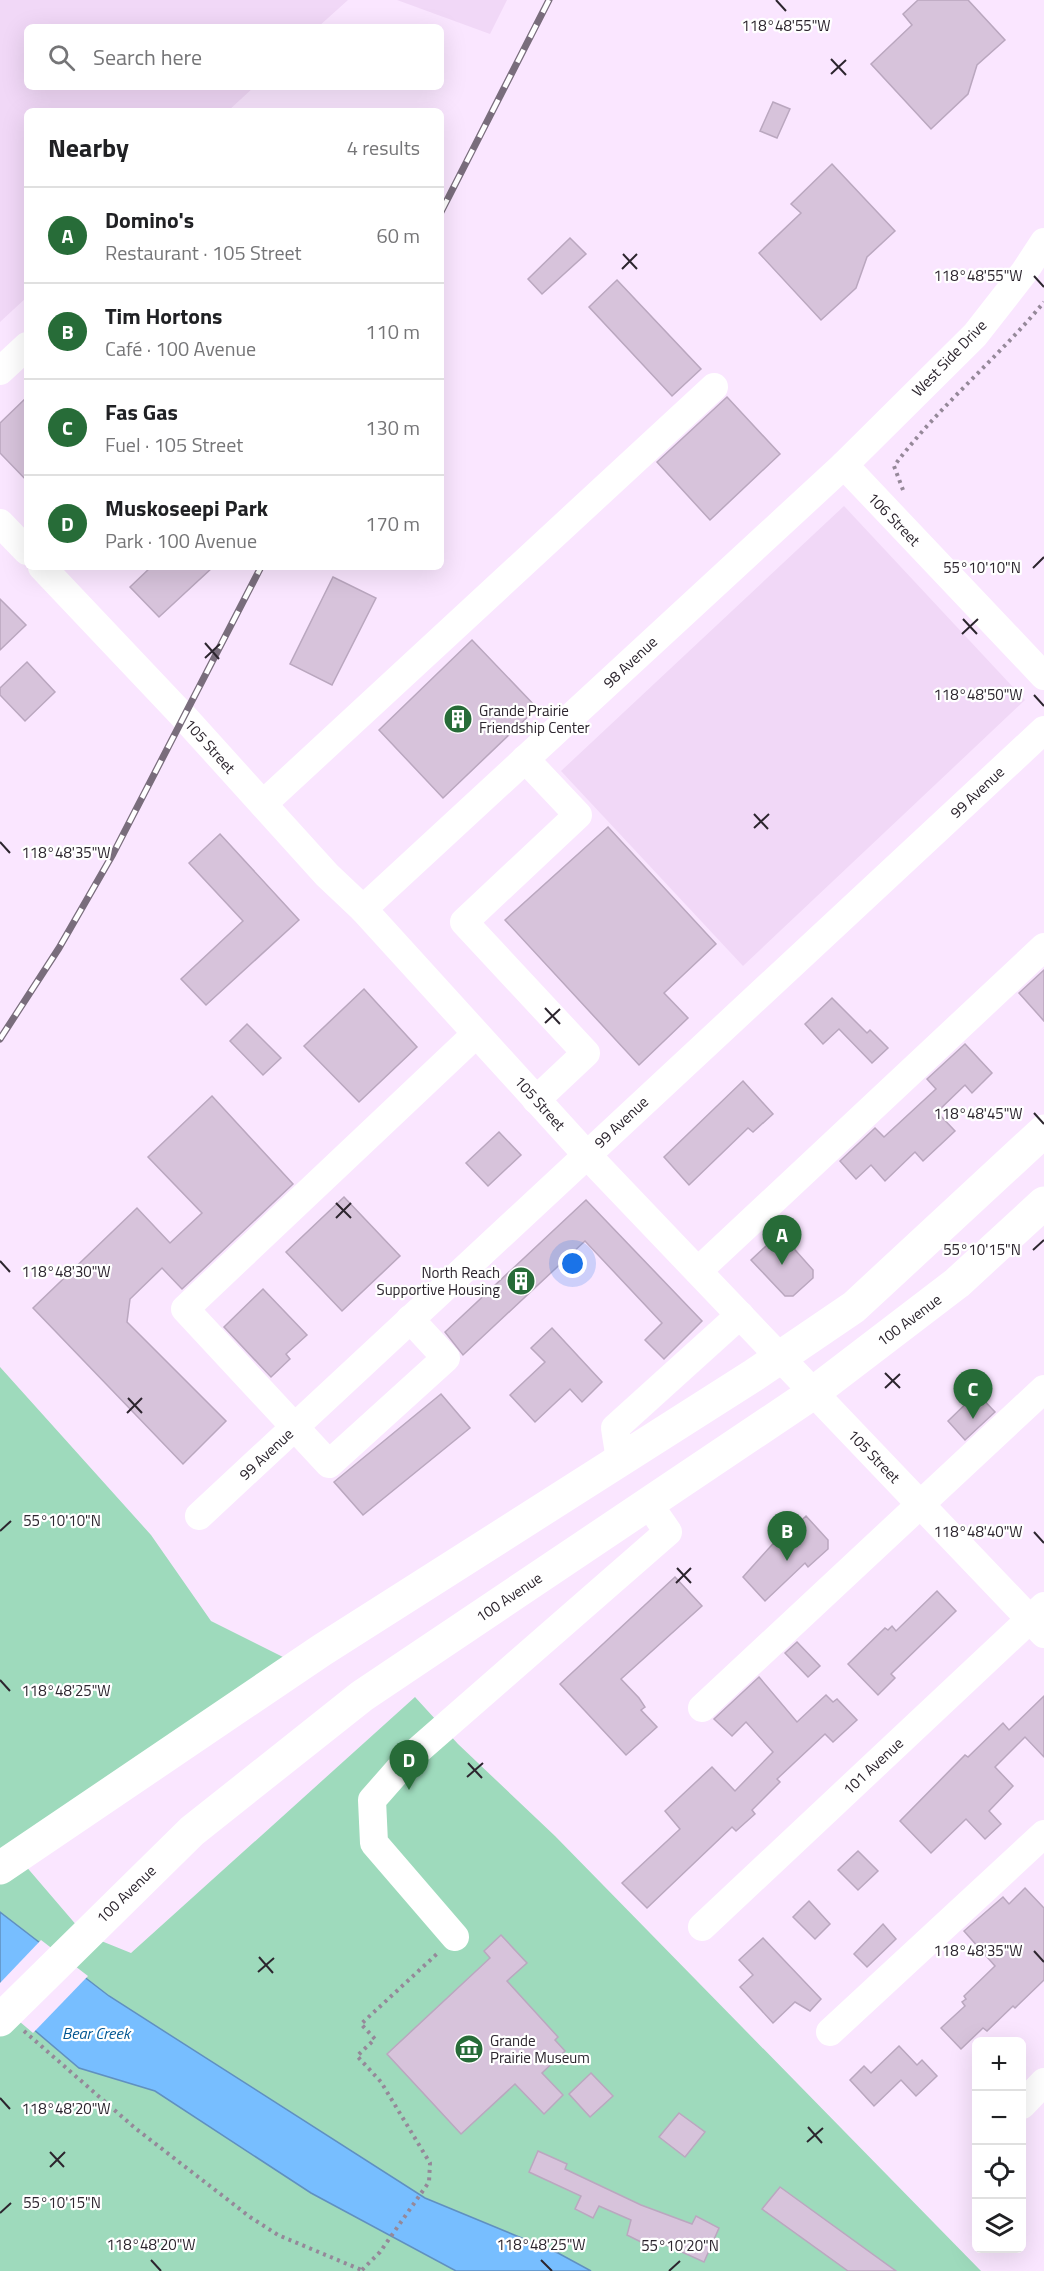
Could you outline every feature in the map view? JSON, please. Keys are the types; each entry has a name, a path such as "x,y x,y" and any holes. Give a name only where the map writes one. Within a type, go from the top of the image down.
{"main road":[{"path":"9,1862 322,1650 780,1357 854,1307 1044,1131"},
{"name":"100 Avenue","path":"8,2022 84,1935 192,1831 362,1696 813,1393 957,1283 1044,1203"}],"street":[{"name":"West Side Drive","path":"844,465 975,335 1025,271 1044,242"},
{"path":"0,371 24,349"},
{"path":"263,804 714,387"},
{"name":"106 Street","path":"844,465 1044,676"},
{"name":"98 Avenue","path":"363,909 844,465"},
{"path":"0,523 24,548"},
{"name":"105 Street","path":"45,570 327,875 363,909 586,1155 920,1505 1039,1619"},
{"name":"99 Avenue","path":"199,1516 1044,730"},
{"path":"525,759 578,815 464,922 586,1053 536,1100"},
{"path":"698,1271 1044,947"},
{"path":"410,1319 446,1358 329,1464 185,1309 476,1034"},
{"path":"620,1460 615,1428 740,1315"},
{"path":"702,1708 1044,1389"},
{"path":"455,1938 374,1843 372,1800 408,1759 668,1532 648,1503"},
{"name":"101 Avenue","path":"702,1927 1039,1619"},
{"path":"830,2032 1044,1834"},
{"path":"1026,2101 1044,2082"}],"path":[{"path":"910,498 903,490 894,466 913,440 1044,302"},
{"path":"8,2022 135,2128 250,2217 278,2235 363,2271 380,2252 429,2182 430,2163 381,2082 357,2056 375,2039 361,2024 455,1938"}],"shaded area":[{"path":"0,0 348,0 321,24 24,24 24,90 251,90 231,108 24,108 24,300 0,322"},
{"path":"397,0 507,0 490,34"},
{"path":"844,506 1025,700 743,966 561,771"}],"green space":[{"path":"0,1367 151,1535 211,1621 285,1658 18,1857 84,1934 131,1953 415,1697 458,1744 555,1836 981,2271 0,2271"}],"water":[{"name":"Bear Creek","path":"0,1912 109,1996 425,2198 558,2253 591,2271 456,2271 311,2193 155,2091 79,2068 0,2001"}],"pier":[{"path":"41,1940 88,1976 33,2033 0,2005 0,1983"}],"building":[{"path":"918,0 968,0 1005,40 977,65 968,94 931,129 871,64 912,25 903,14"},
{"path":"773,102 790,109 777,138 760,131"},
{"path":"832,164 895,231 867,257 856,288 821,320 759,253 801,213 791,204"},
{"path":"570,238 586,254 542,294 528,279"},
{"path":"617,280 701,369 672,396 589,307"},
{"path":"727,397 780,454 710,520 657,462"},
{"path":"24,400 24,478 0,453 0,423"},
{"path":"148,570 210,570 159,617 130,587"},
{"path":"333,577 376,598 332,685 290,664"},
{"path":"0,599 26,625 0,650"},
{"name":"Grande Prairie Friendship Center","path":"472,640 537,708 443,798 379,730"},
{"path":"27,662 55,692 25,721 0,695 0,688"},
{"path":"608,827 716,944 664,993 688,1018 639,1065 505,920"},
{"path":"220,834 299,920 206,1005 181,979 243,921 189,863"},
{"path":"1044,970 1044,1021 1019,993"},
{"path":"364,989 417,1047 359,1102 304,1046"},
{"path":"832,998 867,1033 870,1030 888,1048 872,1063 839,1029 823,1044 805,1024"},
{"path":"247,1024 281,1058 263,1075 230,1041"},
{"path":"965,1044 992,1073 972,1093 965,1085 937,1112 955,1131 923,1161 915,1152 885,1181 871,1165 856,1179 840,1161 875,1128 884,1137 936,1089 927,1079"},
{"path":"743,1081 773,1114 753,1132 748,1128 689,1185 664,1157"},
{"path":"212,1096 293,1184 182,1289 162,1268 130,1299 127,1322 226,1421 183,1464 33,1308 137,1208 170,1243 202,1213 148,1157"},
{"path":"499,1132 521,1155 488,1186 466,1163"},
{"path":"344,1197 400,1256 342,1311 286,1252"},
{"name":"North Reach Supportive Housing","path":"586,1200 702,1321 664,1359 645,1340 662,1323 585,1241 463,1355 445,1332"},
{"path":"780,1233 813,1270 813,1278 793,1296 785,1296 751,1260"},
{"path":"263,1289 307,1335 286,1354 290,1359 271,1377 224,1327"},
{"path":"552,1328 602,1382 582,1402 570,1389 535,1422 510,1395 545,1362 531,1348"},
{"path":"977,1393 995,1412 965,1440 948,1421"},
{"path":"441,1394 470,1428 363,1515 334,1482"},
{"path":"806,1516 828,1540 828,1549 808,1567 805,1563 765,1601 743,1577 779,1537 783,1538"},
{"path":"675,1577 702,1606 621,1679 639,1698 645,1707 641,1710 657,1727 626,1755 560,1684"},
{"path":"937,1591 956,1611 891,1674 895,1678 878,1695 848,1664 885,1628 888,1630 892,1626 896,1631"},
{"path":"797,1642 820,1666 808,1677 785,1653"},
{"path":"759,1677 797,1722 826,1695 833,1702 837,1699 857,1720 833,1742 825,1734 777,1779 780,1782 752,1810 755,1814 736,1831 732,1827 647,1908 622,1883 680,1829 665,1811 712,1767 735,1791 773,1752 746,1722 732,1736 714,1719"},
{"path":"1044,1696 1044,1757 1025,1737 995,1767 1013,1786 989,1811 1001,1824 985,1839 966,1819 931,1853 900,1821 965,1755 968,1757 1003,1723 1009,1730"},
{"path":"858,1851 878,1871 858,1890 838,1870"},
{"path":"1025,1888 1044,1908 1044,1980 1015,2008 1013,2006 987,2031 983,2028 961,2049 941,2028 965,2006 962,2002 966,1999 964,1996 995,1966 964,1931 1003,1897 1009,1904"},
{"path":"809,1901 830,1924 815,1939 793,1917"},
{"path":"883,1924 896,1939 867,1967 854,1954"},
{"name":"Grande Prairie Museum","path":"501,1935 527,1963 507,1981 558,2037 555,2040 565,2051 542,2073 563,2095 544,2114 515,2084 461,2134 387,2054 490,1958 484,1951"},
{"path":"763,1938 821,1999 810,2011 795,2002 773,2023 740,1987 753,1975 739,1960"},
{"path":"899,2046 917,2065 922,2060 937,2076 916,2096 901,2080 874,2106 850,2080 864,2066 871,2073"},
{"path":"591,2073 613,2096 590,2117 569,2094"},
{"path":"679,2113 705,2132 685,2157 659,2137"},
{"path":"538,2151 567,2164 565,2169 641,2205 692,2224 696,2216 719,2228 704,2262 653,2239 649,2246 627,2235 631,2220 599,2206 593,2218 575,2209 581,2196 529,2172"},
{"path":"780,2187 896,2271 848,2271 762,2209"}],"railway":[{"path":"444,206 549,0"},
{"path":"0,1039 59,948 113,854 259,570"}],"place":[{"name":"Grande Prairie Friendship Center","path":"458,719"},
{"name":"Domino's","path":"782,1265"},
{"name":"North Reach Supportive Housing","path":"521,1281"},
{"name":"Fas Gas","path":"973,1419"},
{"name":"Tim Hortons","path":"787,1561"},
{"name":"Muskoseepi Park","path":"409,1790"},
{"name":"Grande Prairie Museum","path":"469,2049"}]}
